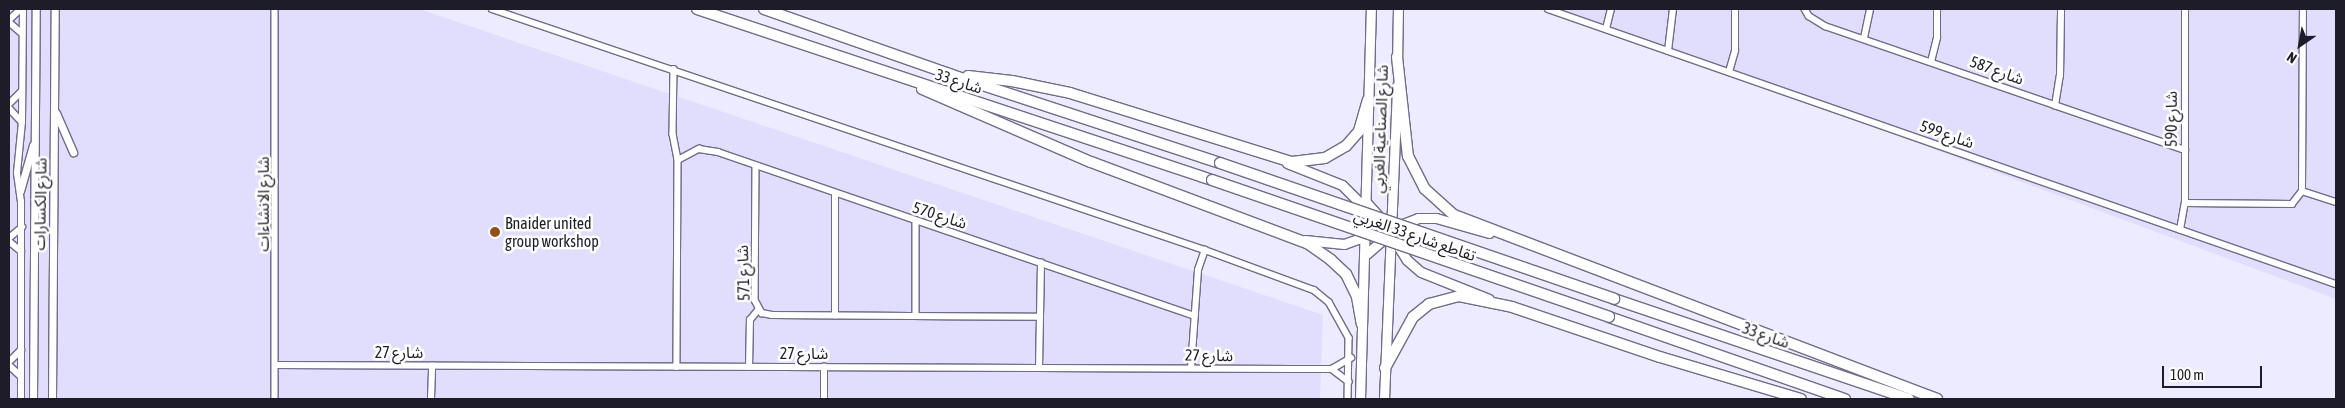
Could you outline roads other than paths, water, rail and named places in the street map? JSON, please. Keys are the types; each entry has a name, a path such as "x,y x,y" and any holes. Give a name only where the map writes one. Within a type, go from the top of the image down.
{"highway":[{"name":"شارع 33","path":"697,9 1212,180"},
{"name":"شارع 33","path":"764,9 952,75 1220,163"},
{"path":"1397,57 1403,86 1406,147 1420,182 1438,204 1454,215 1520,242 1693,304 1937,399"},
{"path":"952,75 1012,81 1070,93 1276,159 1309,162 1340,150 1358,132 1368,100"},
{"path":"904,78 948,102 1084,159 1297,238 1331,260 1346,274 1357,297 1362,324"},
{"name":"تقاطع شارع 33 الغربي","path":"1220,163 1614,299"},
{"name":"تقاطع شارع 33 الغربي","path":"1212,180 1844,399"},
{"path":"1385,368 1407,325 1429,304 1459,296 1512,308 1660,357 1801,399"},
{"name":"شارع 33","path":"1614,299 1909,399"}],"main road":[{"name":"شارع الصناعية الغربي","path":"1360,399 1371,9"},
{"name":"شارع الصناعية الغربي","path":"1384,399 1393,198 1398,9"},
{"path":"1276,159 1342,185 1362,205 1365,225 1383,242 1390,254"},
{"path":"1297,238 1328,245 1344,244 1358,239 1365,225 1380,215 1393,198"},
{"path":"1366,201 1380,215 1407,260 1421,272 1512,308"},
{"path":"1364,256 1383,242 1390,234 1412,219 1430,217 1520,242"}],"street":[{"path":"22,9 9,21 23,34"},
{"path":"21,399 22,227 18,173 22,122 22,9"},
{"name":"شارع الكسارات","path":"33,399 36,9"},
{"name":"شارع الكسارات","path":"52,399 55,9"},
{"name":"شارع الانشاءات","path":"275,9 275,399"},
{"path":"492,9 1205,250 1322,295 1348,334 1350,358 1348,399"},
{"name":"شارع 599","path":"1548,9 2336,284"},
{"path":"1606,29 1611,9"},
{"path":"1668,51 1673,9"},
{"path":"1729,72 1735,51 1735,9"},
{"name":"شارع 587","path":"1805,9 1817,22 2185,150"},
{"path":"1864,38 1870,9"},
{"path":"1931,62 1937,38 1937,9"},
{"path":"2055,106 2060,76 2061,9"},
{"name":"شارع 590","path":"2180,230 2185,203 2185,9"},
{"path":"2185,203 2292,204 2302,191 2303,9"},
{"path":"674,69 672,134 678,160 677,367"},
{"path":"9,104 22,91"},
{"path":"9,108 22,122"},
{"path":"55,110 73,152"},
{"path":"20,191 36,137"},
{"name":"شارع 570","path":"678,160 699,149 709,149 916,222 1195,316"},
{"name":"شارع 571","path":"756,166 755,300 759,309 772,316 1040,317"},
{"path":"2302,191 2336,202"},
{"path":"835,316 836,194"},
{"path":"916,222 916,316"},
{"path":"21,252 9,240 22,227"},
{"path":"1191,368 1198,270 1205,250"},
{"path":"1039,368 1041,263"},
{"path":"749,367 750,320 759,309"},
{"path":"21,350 9,363 21,376"},
{"path":"1349,382 1332,369 1350,358"},
{"name":"شارع 27","path":"275,366 1332,369"},
{"path":"431,399 432,366"},
{"path":"824,367 824,399"}],"place":[{"name":"Bnaider united group workshop","path":"495,232"}]}
